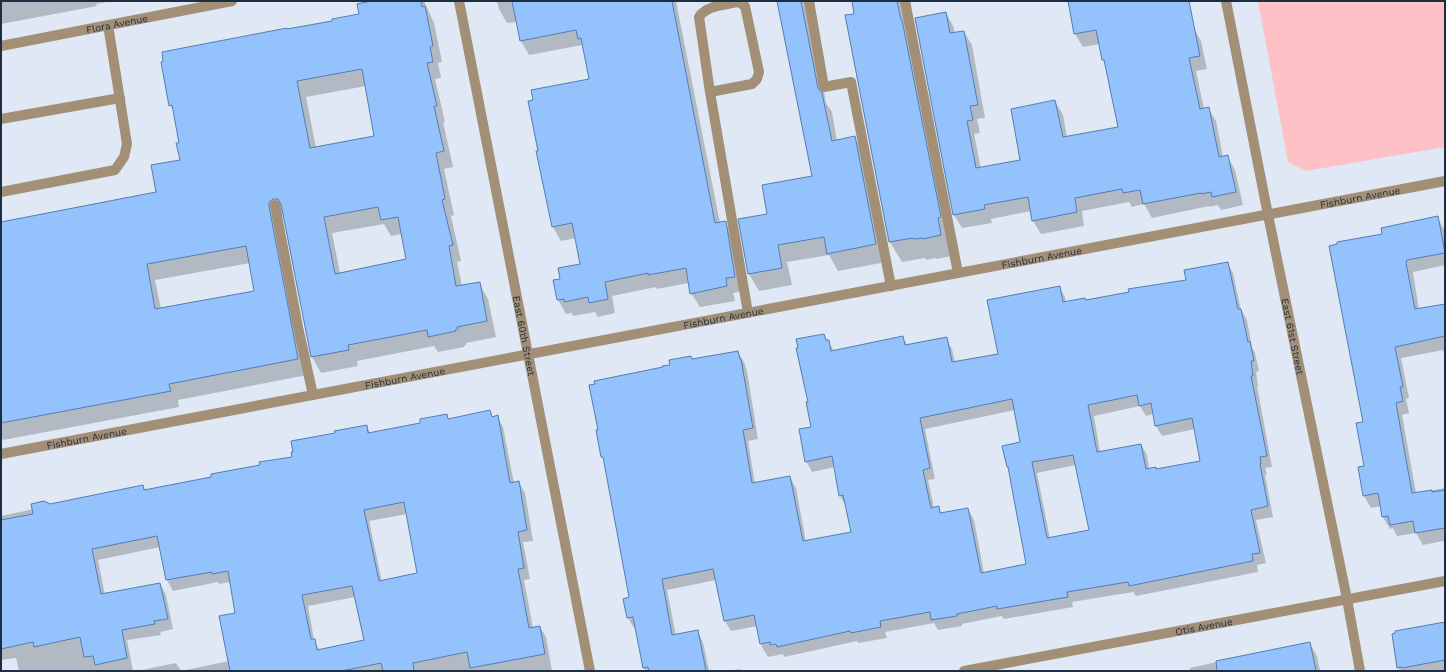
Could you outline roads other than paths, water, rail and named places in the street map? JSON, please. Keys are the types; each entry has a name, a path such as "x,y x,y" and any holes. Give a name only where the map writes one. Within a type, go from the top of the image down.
{"street":[{"name":"Flora Avenue","path":"1,46 232,1"},
{"name":"East 60th Street","path":"459,1 590,671"},
{"path":"809,1 824,87 851,82 891,286"},
{"path":"905,1 958,273"},
{"name":"East 61st Street","path":"1226,1 1268,215 1347,599 1360,671"},
{"path":"710,92 752,84 757,79 759,72 745,6 738,2 708,8 699,17 710,92 748,313"},
{"path":"1,192 115,170 124,157 127,144 108,25"},
{"path":"1,119 120,98"},
{"name":"Fishburn Avenue","path":"1,454 1445,181"},
{"path":"275,206 298,327 313,395"},
{"name":"Otis Avenue","path":"964,671 1445,581"}]}
